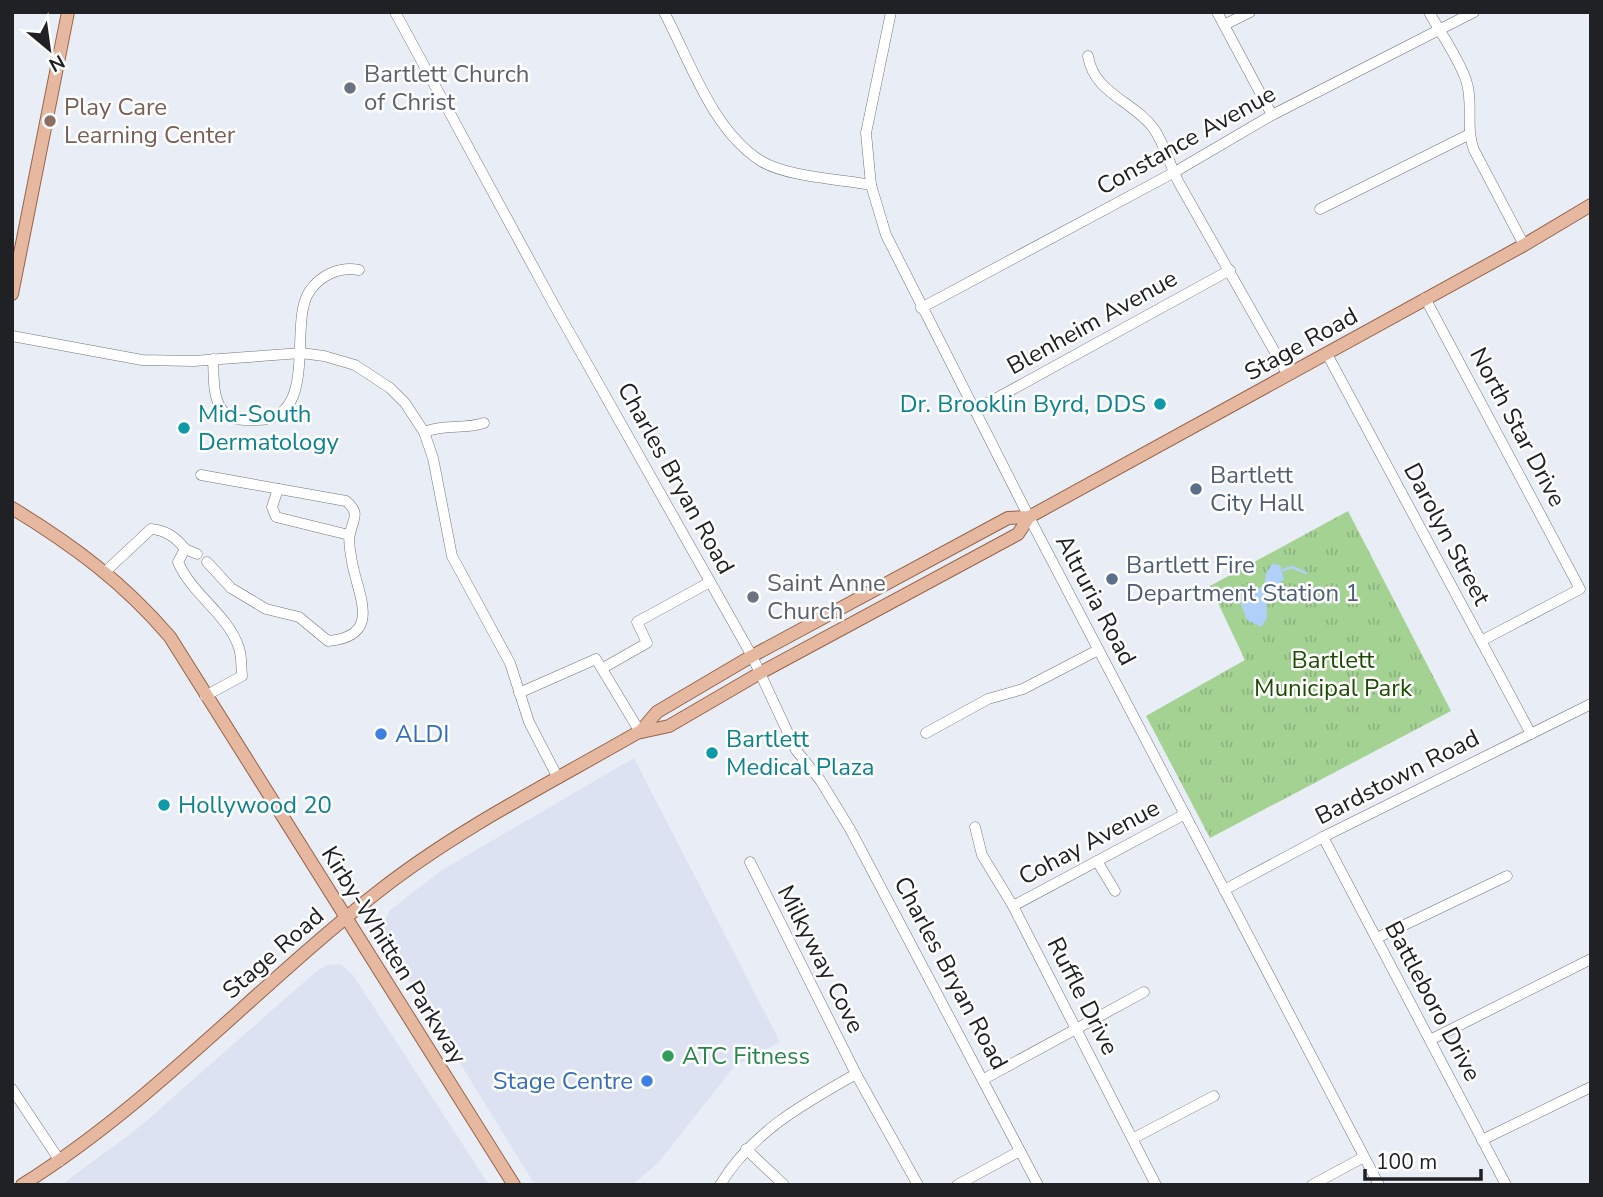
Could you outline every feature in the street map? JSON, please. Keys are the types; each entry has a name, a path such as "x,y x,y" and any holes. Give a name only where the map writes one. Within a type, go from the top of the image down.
{"main road":[{"path":"12,294 68,12"},
{"name":"Stage Road","path":"640,732 657,712 752,656 1009,518 1029,517 1524,245 1591,205"},
{"name":"Kirby-Whitten Parkway","path":"12,508 74,546 106,571 145,607 170,637 514,1185"},
{"name":"Stage Road","path":"22,1185 60,1161 145,1093 347,916 425,857 640,732 669,726 760,673 1018,534 1029,517"},
{"path":"882,586 891,603"}],"street":[{"name":"Charles Bryan Road","path":"395,12 554,305 752,656 796,750 820,780 850,829 1038,1185"},
{"path":"664,12 721,123 760,160 781,169 872,185"},
{"name":"Altruria Road","path":"891,12 866,134 872,185 886,235 1029,517 1379,1185"},
{"path":"1217,12 1272,115"},
{"path":"1224,25 1251,12"},
{"path":"1429,12 1466,81 1470,112 1468,135 1524,245"},
{"name":"Constance Avenue","path":"921,308 1173,173 1272,115 1474,12"},
{"path":"1088,56 1095,76 1110,94 1139,111 1156,132 1173,173 1288,375"},
{"path":"1321,209 1468,135"},
{"path":"214,359 216,396 224,412 239,420 266,420 284,409 298,382 302,310 314,285 345,267 359,270"},
{"name":"Blenheim Avenue","path":"975,410 1230,270"},
{"name":"North Star Drive","path":"1425,298 1580,589 1481,640"},
{"path":"12,336 142,360 301,354 341,360 368,372 398,395 424,432 433,458 452,556 510,663 532,730 558,778"},
{"name":"Darolyn Street","path":"1327,354 1531,734"},
{"path":"424,432 445,425 470,427 484,423"},
{"path":"201,475 346,501 355,509 356,519 349,535 351,558 365,613 358,629 345,639 328,641 299,617 266,609 231,588 207,562"},
{"path":"278,489 272,507 276,517 349,535"},
{"path":"106,571 143,533 151,529 176,537 185,549 197,554"},
{"path":"185,549 178,562 183,575 228,626 239,649 242,676 205,696"},
{"path":"603,668 647,643 637,622 710,582"},
{"path":"926,733 988,699 1023,689 1098,649"},
{"path":"519,693 596,659 640,732"},
{"name":"Bardstown Road","path":"1224,890 1591,704"},
{"name":"Cohay Avenue","path":"1013,906 1185,814"},
{"name":"Ruffle Drive","path":"975,827 982,855 1013,906 1156,1185"},
{"name":"Battleboro Drive","path":"1324,837 1506,1185"},
{"path":"1097,861 1115,891"},
{"name":"Milkyway Cove","path":"750,862 856,1074 918,1185"},
{"path":"1377,939 1507,876"},
{"path":"1430,1040 1591,959"},
{"path":"984,1079 1144,992"},
{"path":"720,1185 761,1133 804,1103 856,1074"},
{"path":"1482,1140 1591,1087"},
{"path":"12,1089 60,1161"},
{"path":"1133,1138 1214,1096"},
{"path":"746,1149 784,1185"},
{"path":"957,1185 1020,1152"},
{"path":"1312,1185 1364,1157"}],"shaded area":[{"path":"634,758 780,1042 734,1067 658,1163 632,1185 535,1185 383,938 383,924 390,910 442,870"},
{"path":"341,964 353,975 489,1185 61,1185 137,1129 312,975 326,965"}],"green space":[{"name":"Bartlett Municipal Park","path":"1348,511 1451,711 1210,838 1146,716 1245,660 1210,586"}],"water":[{"path":"1272,564 1280,565 1284,579 1266,596 1267,618 1261,627 1247,620 1240,602 1249,592 1264,586 1266,574"}],"waterway":[{"path":"1283,570 1292,567 1306,573"}],"place":[{"name":"Bartlett Church of Christ","path":"350,88"},
{"name":"Play Care Learning Center","path":"50,121"},
{"name":"Dr. Brooklin Byrd, DDS","path":"1160,404"},
{"name":"Mid-South Dermatology","path":"184,428"},
{"name":"Bartlett City Hall","path":"1196,489"},
{"name":"Bartlett Fire Department Station 1","path":"1112,579"},
{"name":"Saint Anne Church","path":"753,597"},
{"name":"ALDI","path":"381,734"},
{"name":"Bartlett Medical Plaza","path":"712,753"},
{"name":"Hollywood 20","path":"164,805"},
{"name":"ATC Fitness","path":"668,1056"},
{"name":"Stage Centre","path":"647,1081"}]}
